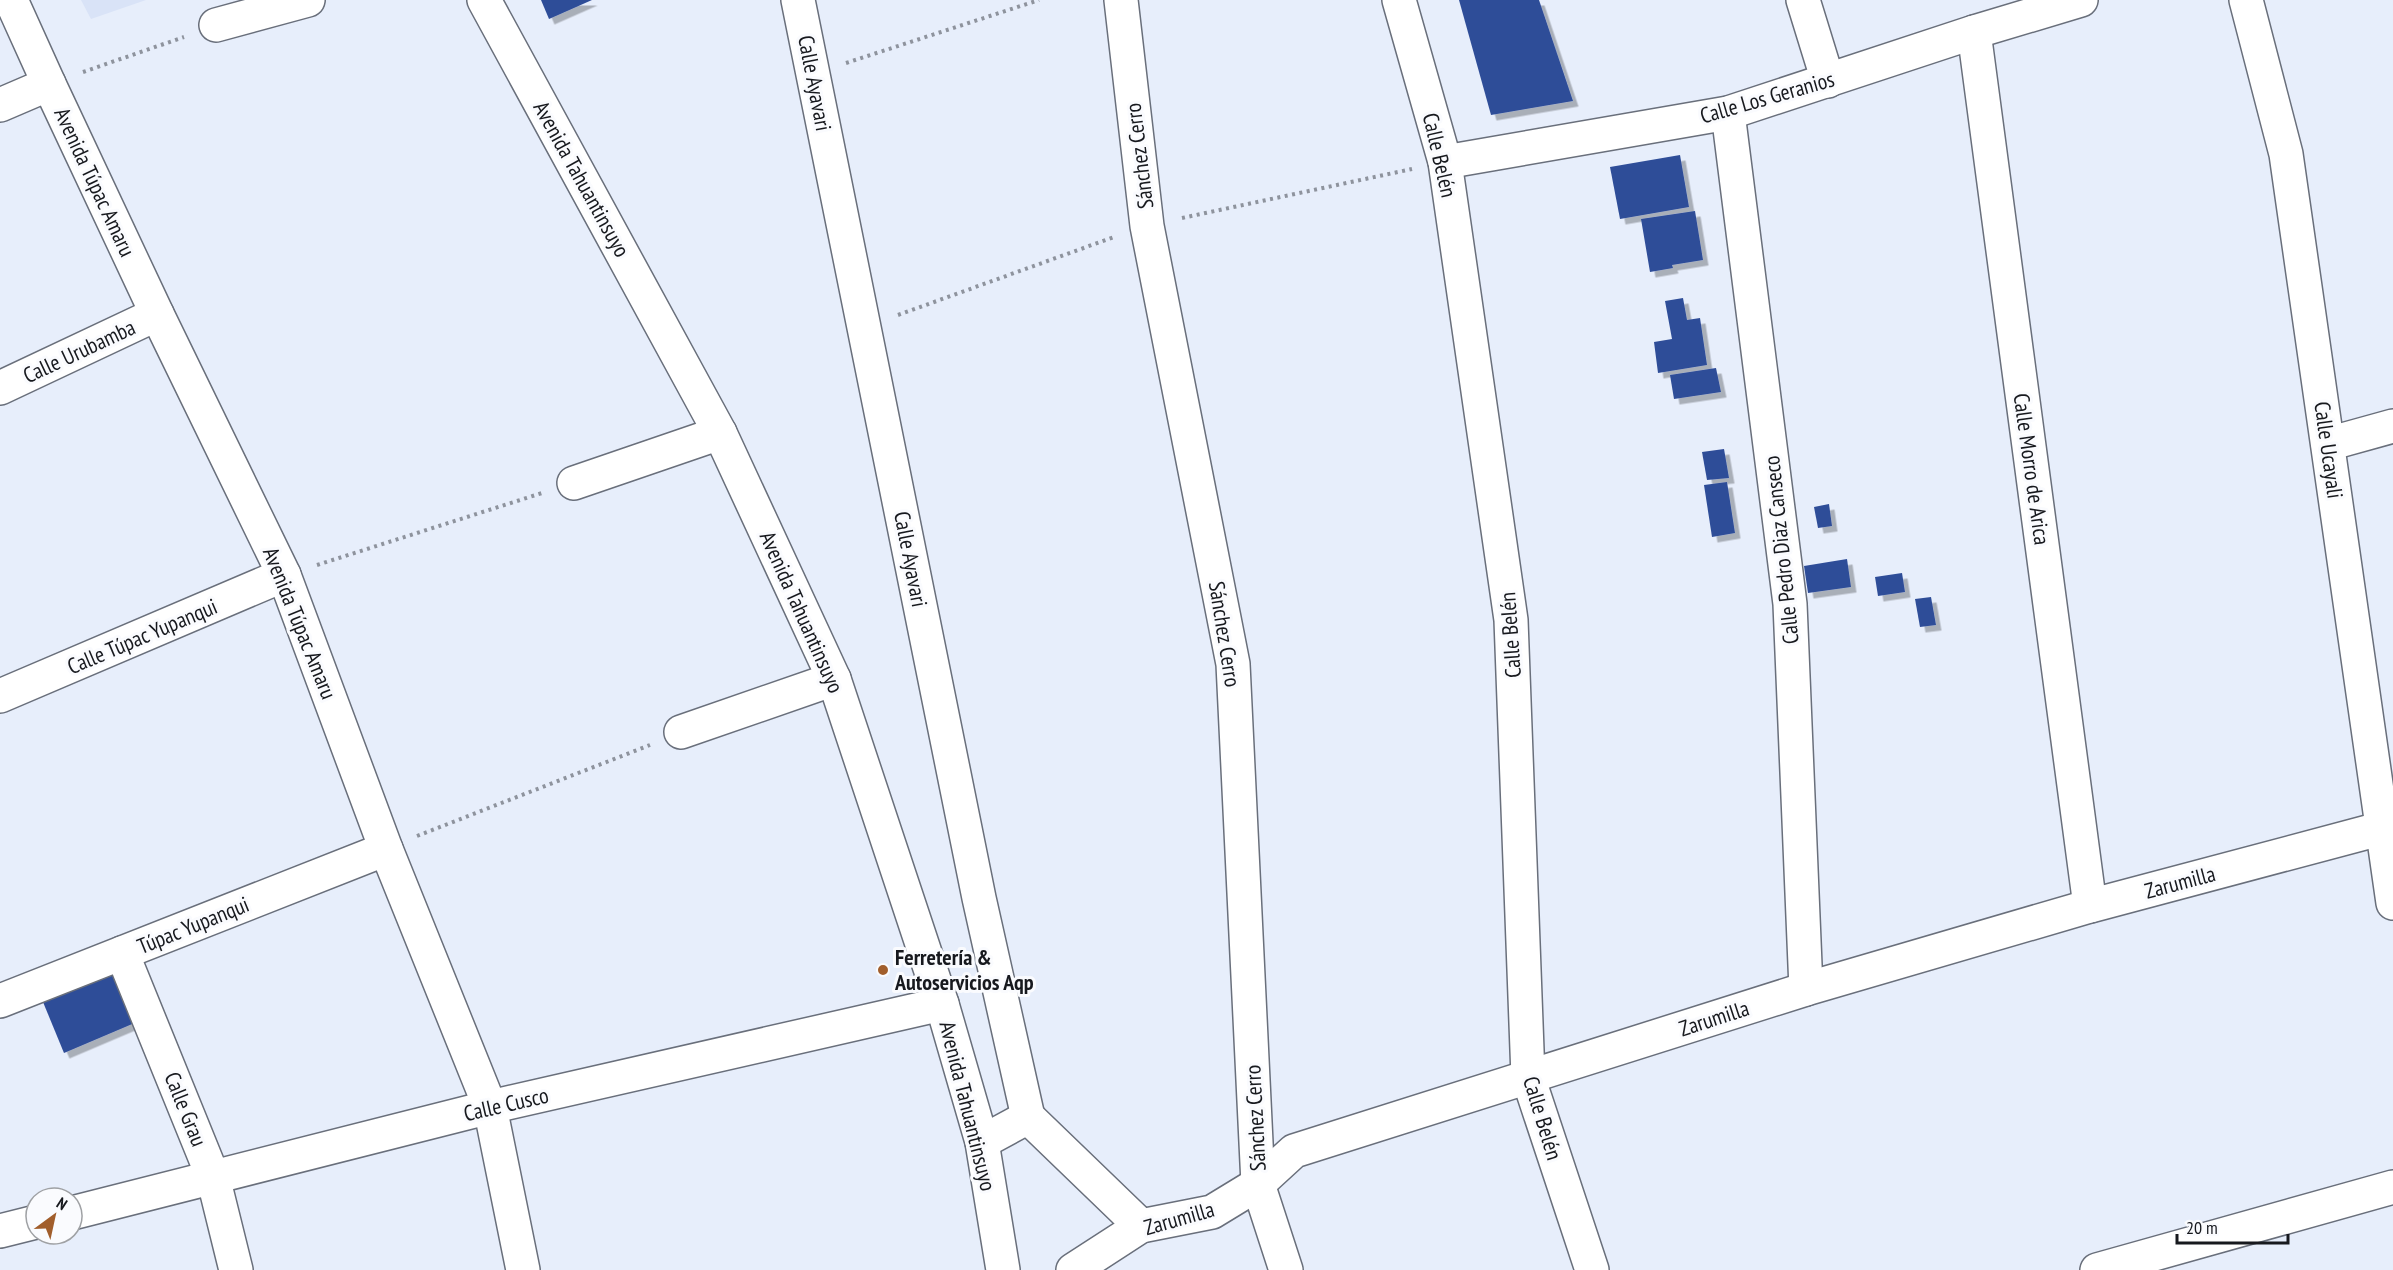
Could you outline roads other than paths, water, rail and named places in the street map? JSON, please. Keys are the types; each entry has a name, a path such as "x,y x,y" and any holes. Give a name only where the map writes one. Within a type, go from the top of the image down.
{"street":[{"name":"Avenida Túpac Amaru","path":"11,0 157,314 284,575 386,849 490,1107 523,1270"},
{"path":"216,25 308,0"},
{"name":"Avenida Tahuantinsuyo","path":"484,0 720,433 834,679 942,1004 981,1142 1003,1270"},
{"name":"Calle Ayavari","path":"798,0 977,886 1028,1117"},
{"name":"Sánchez Cerro","path":"1121,0 1147,226 1233,664 1258,1184 1286,1270"},
{"name":"Calle Belén","path":"1399,0 1445,162 1511,620 1528,1077 1592,1270"},
{"path":"1803,0 1828,81"},
{"name":"Calle Los Geranios","path":"1445,162 1728,113 1974,32 2081,0"},
{"name":"Calle Ucayali","path":"2246,0 2286,154 2393,903"},
{"name":"Calle Morro de Arica","path":"1974,32 2090,906"},
{"path":"0,105 49,84"},
{"name":"Calle Pedro Diaz Canseco","path":"1728,113 1790,604 1806,989"},
{"name":"Calle Urubamba","path":"0,387 157,314"},
{"path":"2328,444 2393,426"},
{"path":"574,483 720,433"},
{"name":"Calle Túpac Yupanqui","path":"0,696 284,575"},
{"path":"681,732 834,679"},
{"name":"Zarumilla","path":"1073,1270 1141,1226 1212,1212 1258,1184 1294,1151 1806,989 2090,906 2383,828"},
{"name":"Túpac Yupanqui","path":"0,1001 386,849"},
{"name":"Calle Grau","path":"122,953 213,1177 236,1270"},
{"name":"Calle Cusco","path":"84,1210 490,1107 942,1004"},
{"path":"981,1142 1028,1117 1141,1226"},
{"path":"2097,1270 2393,1187"},
{"path":"0,1231 24,1225"}],"place":[{"name":"Ferretería & Autoservicios Aqp","path":"883,970"}]}
